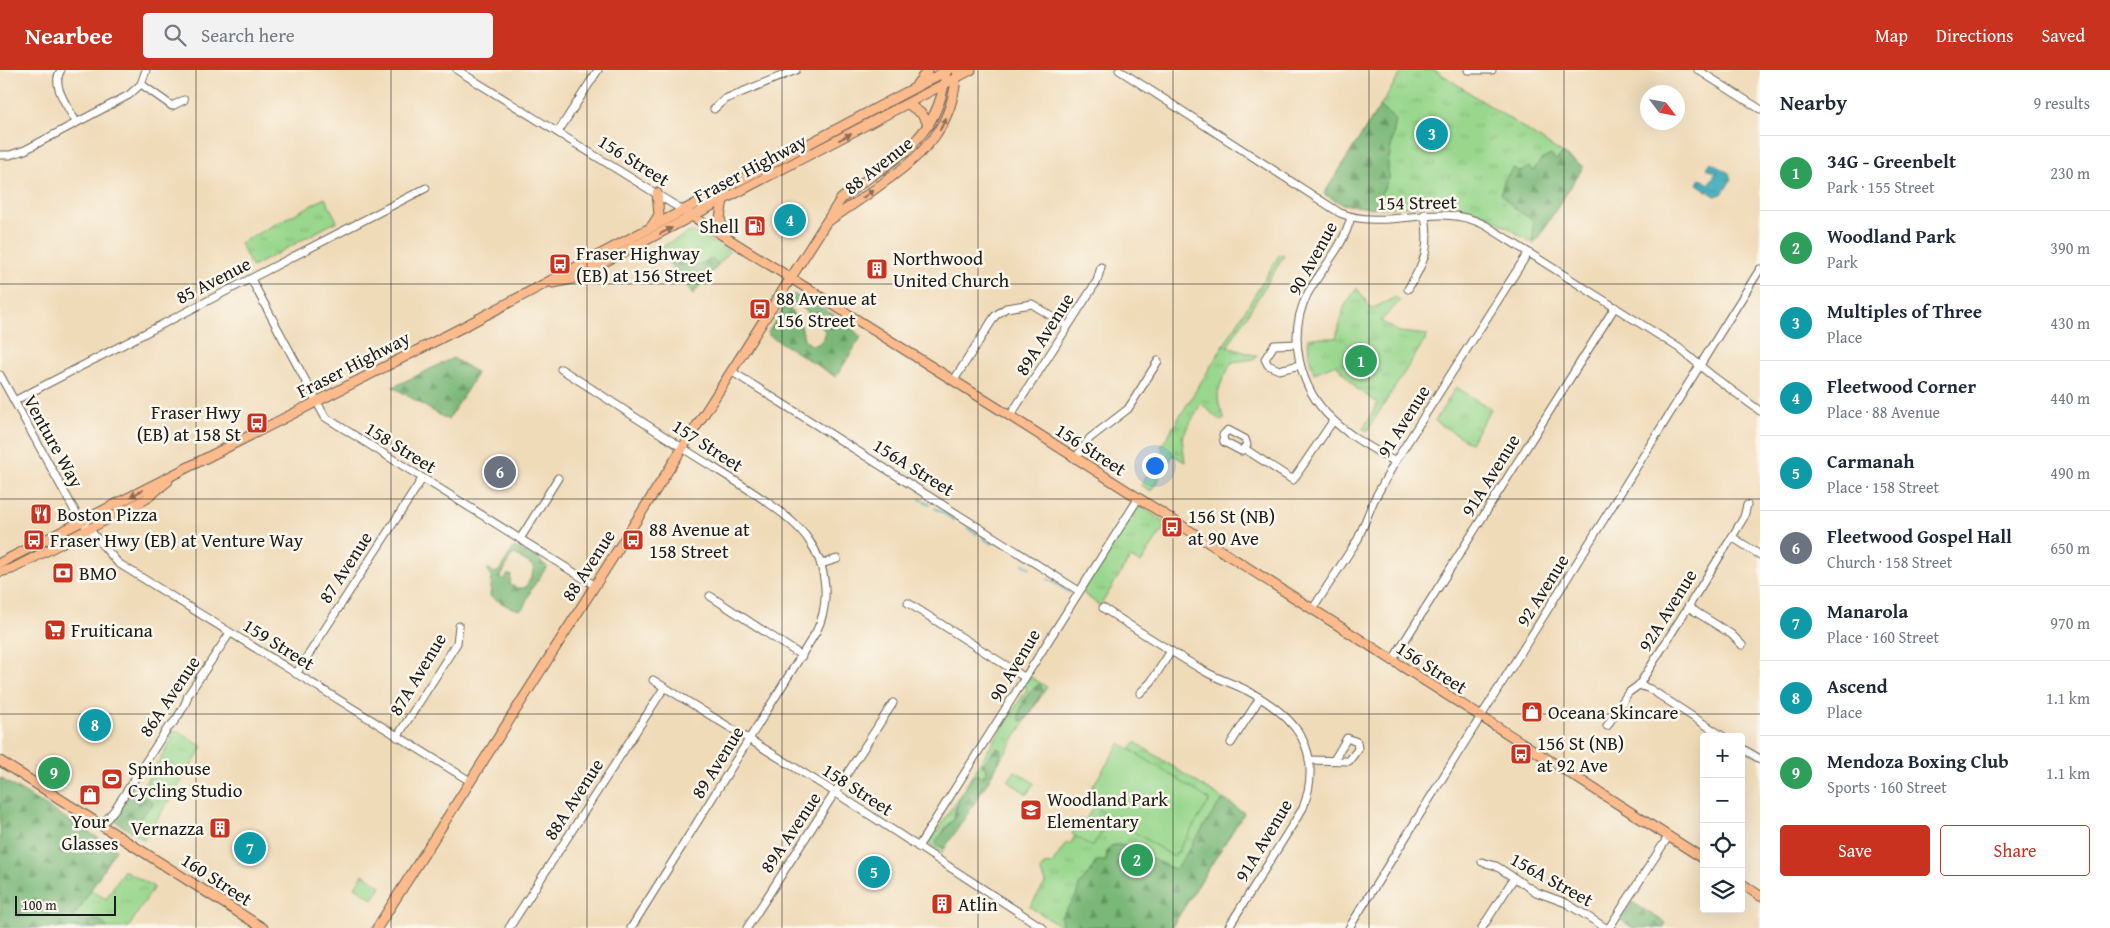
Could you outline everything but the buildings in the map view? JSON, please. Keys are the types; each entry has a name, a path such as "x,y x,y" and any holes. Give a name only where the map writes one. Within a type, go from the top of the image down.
{"main road":[{"path":"914,88 928,70"},
{"name":"Fraser Highway","path":"0,563 540,286 947,70"},
{"name":"88 Avenue","path":"377,928 790,276 841,199 906,152 929,125 940,101 947,70"},
{"name":"Fraser Highway","path":"540,286 572,279 908,104 944,84 957,74 971,70"},
{"name":"88 Avenue","path":"827,221 865,196 924,151 940,130 948,114 957,74"},
{"path":"908,104 924,116 929,125"},
{"path":"649,229 659,215 657,192"},
{"path":"723,200 720,218 724,236"},
{"name":"156 Street","path":"684,211 954,380 1700,857"},
{"name":"Fraser Highway","path":"0,572 12,569 146,500 180,471"},
{"name":"160 Street","path":"0,761 263,928"},
{"path":"1745,886 1760,896"}],"street":[{"path":"61,70 57,83 76,122"},
{"path":"3,155 25,150 129,95 141,84 146,70"},
{"name":"156 Street","path":"457,70 657,192 684,211"},
{"path":"558,132 598,70"},
{"path":"714,109 725,99 796,70"},
{"name":"154 Street","path":"1119,70 1127,73 1327,206 1351,217 1372,219 1425,214 1451,214 1472,219 1679,348 1760,411"},
{"path":"1468,70 1492,70"},
{"path":"1698,70 1760,108"},
{"path":"141,84 171,105 184,100"},
{"name":"85 Avenue","path":"14,401 426,188"},
{"path":"1408,289 1426,256 1428,242 1425,214"},
{"name":"90 Avenue","path":"1351,217 1344,237 1306,300 1299,321 1298,354 1300,365 1315,399 1333,421 1395,462"},
{"name":"91 Avenue","path":"1312,610 1358,539 1374,500 1395,462 1528,253"},
{"name":"89A Avenue","path":"1010,416 1097,280 1102,267"},
{"name":"92 Avenue","path":"1348,928 1760,269"},
{"name":"158 Street","path":"251,279 325,417 594,585"},
{"path":"954,380 995,316 1001,310 1012,306 1032,304 1068,326"},
{"name":"91A Avenue","path":"1392,661 1614,307"},
{"path":"1297,344 1274,345 1265,359 1268,365 1279,370 1300,365"},
{"path":"1075,459 1090,438 1128,409 1158,361"},
{"name":"157 Street","path":"561,370 682,447 793,522 808,538 821,564 825,588 824,610"},
{"name":"156A Street","path":"731,370 1079,592"},
{"name":"Venture Way","path":"0,375 81,522"},
{"path":"1245,449 1293,480 1333,421"},
{"path":"520,539 558,478"},
{"name":"87 Avenue","path":"296,674 422,479"},
{"name":"90 Avenue","path":"918,847 1010,705 1024,677 1138,499"},
{"name":"92A Avenue","path":"1607,726 1628,692 1640,685 1744,518 1747,505"},
{"name":"159 Street","path":"81,522 118,563 397,738 470,781"},
{"path":"1732,537 1760,555"},
{"path":"821,564 837,559"},
{"path":"710,596 802,656"},
{"path":"908,604 1024,677"},
{"path":"1688,607 1731,634 1742,645"},
{"path":"1103,608 1211,675 1260,698 1283,712 1295,726 1303,741 1309,760 1334,760"},
{"name":"89 Avenue","path":"631,928 802,656 820,626 824,610"},
{"name":"87A Avenue","path":"397,738 457,643 459,626"},
{"name":"86A Avenue","path":"102,825 115,809 171,725 187,700 188,695 230,633"},
{"path":"1140,693 1151,682 1171,651"},
{"name":"158 Street","path":"653,680 836,793 1043,928"},
{"path":"1640,685 1650,689 1718,733"},
{"name":"88A Avenue","path":"509,928 664,688"},
{"path":"1232,743 1260,698"},
{"name":"89A Avenue","path":"747,928 893,703"},
{"path":"1745,750 1760,759"},
{"name":"91A Avenue","path":"1228,928 1304,808 1309,785 1309,760"},
{"path":"1608,928 1668,837"},
{"name":"156A Street","path":"1482,862 1496,866 1536,892 1566,903 1608,928"},
{"path":"1482,928 1514,878"}],"green space":[{"path":"1403,70 1435,70 1583,167 1534,244 1487,216 1466,208 1422,205 1372,208 1340,202 1324,194"},
{"path":"1380,106 1396,120 1388,164 1389,179 1373,208 1342,204 1324,194"},
{"path":"1563,154 1583,167 1536,241 1533,241 1533,220 1514,208 1501,193 1504,181 1513,168 1520,172 1529,167 1533,171 1541,160 1551,155 1556,160"},
{"path":"325,198 337,221 252,267 240,243"},
{"path":"692,231 730,251 718,265 715,261 709,260 692,268 681,263 668,262 657,249"},
{"path":"1280,254 1284,256 1227,347 1257,356 1255,359 1232,362 1224,376 1218,396 1225,418 1220,421 1201,403 1182,438 1185,462 1173,455 1151,491 1141,485 1163,449 1161,447"},
{"path":"712,259 718,265 693,294 668,262 681,263 692,268"},
{"path":"1357,288 1371,309 1396,297 1400,301 1381,321 1399,332 1428,335 1367,431 1363,429 1378,403 1357,389 1336,364 1314,373 1309,357 1308,338 1336,338 1344,307"},
{"path":"792,294 829,312 846,323 861,337 836,377 767,334","holes":["798,304 825,331 824,338 818,344 811,345 804,339 801,325 790,309 793,305"]},
{"path":"453,358 476,372 475,377 448,420 393,387"},
{"path":"1456,387 1491,409 1470,443 1435,421"},
{"path":"1139,506 1167,523 1141,563 1130,558 1100,606 1084,594 1084,589"},
{"path":"514,547 536,557 547,567 532,588 523,608 519,610 507,606 490,596 492,578 487,570 489,568 494,573 499,571","holes":["515,554 534,567 532,576 525,588 517,588 510,585 511,575 507,575 504,580 501,577 511,556"]},
{"path":"1029,676 1047,687 993,772 1001,756 982,765 987,769 986,774 979,777 955,808 954,819 945,828 941,837 942,848 945,848 942,853 930,844 932,839 1027,689 1024,685","holes":["1034,688 1043,690 1033,709 1023,721 1019,715"]},
{"path":"1040,684 1043,690 1026,719 1020,721 1019,716 1024,700"},
{"path":"169,731 179,732 203,747 144,840 132,832 143,814 148,810 141,804 140,806 130,793 135,784 142,788 172,740 166,736"},
{"path":"1135,742 1244,813 1171,928 1064,928 1030,907 1046,882 1040,871 1044,865 1052,864 1067,842 1070,844"},
{"path":"1120,743 1210,800 1174,857 1084,800"},
{"path":"996,748 1001,750 1000,757 987,783 945,848 937,845 936,841 954,819 958,802 973,776 982,777 986,774 987,769 982,765"},
{"path":"1015,771 1034,783 1027,794 1008,781"},
{"path":"0,778 116,849 74,917 80,921 99,920 108,928 0,928"},
{"path":"130,793 140,806 139,800 143,796 152,801 152,806 143,814 132,832 113,820"},
{"path":"1225,800 1244,813 1171,928 1062,926 1061,917 1076,896 1079,885 1090,873 1096,861 1106,861 1107,851 1111,846 1125,846 1176,869 1220,802"},
{"path":"1081,819 1102,832 1092,847 1072,834"},
{"path":"124,870 154,887 128,928 108,928 99,920 80,921 74,917 91,890 106,899"},
{"path":"363,874 381,886 373,899 355,887"},
{"path":"1632,902 1666,923 1663,928 1633,928 1621,920"}],"water":[{"path":"1711,162 1729,173 1731,180 1722,194 1715,196 1697,184 1700,178 1709,184 1716,173 1707,168"}],"waterway":[{"path":"920,499 929,504"},
{"path":"935,508 954,520"},
{"path":"967,528 977,534"},
{"path":"983,538 992,544"},
{"path":"1023,564 1030,568"},
{"path":"1048,579 1069,592"}],"place":[{"name":"Multiples of Three","path":"1432,134"},
{"name":"Fleetwood Corner","path":"790,220"},
{"name":"Shell","path":"755,226"},
{"name":"Fraser Highway (EB) at 156 Street","path":"560,264"},
{"name":"Northwood United Church","path":"877,269"},
{"name":"88 Avenue at 156 Street","path":"760,309"},
{"name":"34G - Greenbelt","path":"1361,361"},
{"name":"Fraser Hwy (EB) at 158 St","path":"257,423"},
{"name":"Fleetwood Gospel Hall","path":"500,472"},
{"name":"Boston Pizza","path":"41,514"},
{"name":"156 St (NB) at 90 Ave","path":"1172,527"},
{"name":"Fraser Hwy (EB) at Venture Way","path":"34,540"},
{"name":"88 Avenue at 158 Street","path":"633,540"},
{"name":"BMO","path":"63,573"},
{"name":"Fruiticana","path":"55,630"},
{"name":"Oceana Skincare","path":"1532,712"},
{"name":"Ascend","path":"95,725"},
{"name":"156 St (NB) at 92 Ave","path":"1521,754"},
{"name":"Mendoza Boxing Club","path":"54,773"},
{"name":"Spinhouse Cycling Studio","path":"112,779"},
{"name":"Your Glasses","path":"90,795"},
{"name":"Woodland Park Elementary","path":"1031,810"},
{"name":"Vernazza","path":"220,828"},
{"name":"Manarola","path":"250,848"},
{"name":"Woodland Park","path":"1137,860"},
{"name":"Carmanah","path":"874,872"},
{"name":"Atlin","path":"942,904"}]}
